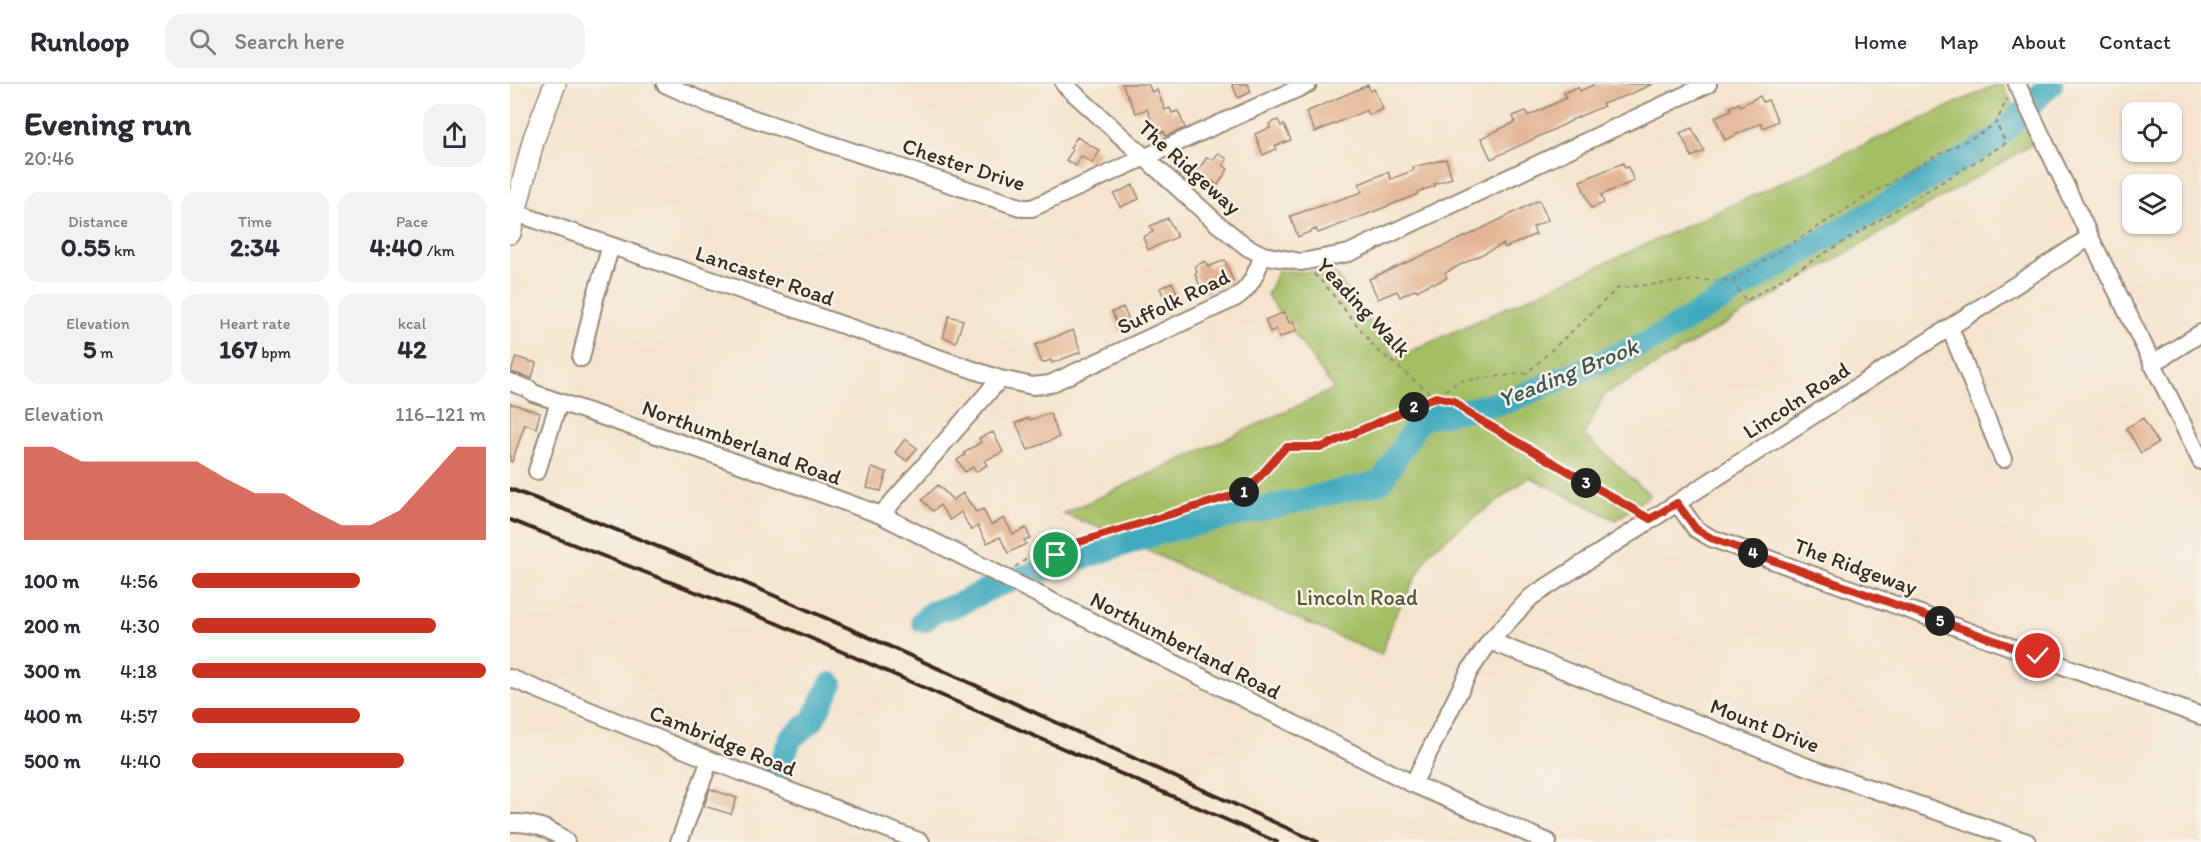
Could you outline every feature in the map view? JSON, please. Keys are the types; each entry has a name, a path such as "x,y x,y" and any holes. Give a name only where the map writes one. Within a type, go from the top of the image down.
{"main road":[{"path":"512,219 534,138 555,84"}],"street":[{"name":"Chester Drive","path":"665,84 709,104 1023,208 1032,208 1308,84"},
{"name":"The Ridgeway","path":"1064,84 1219,225 1247,247 1263,255"},
{"path":"1263,255 1301,262 1349,253 1708,84"},
{"path":"2013,91 2029,112 2201,460"},
{"name":"Lancaster Road","path":"512,219 611,246 1000,379"},
{"name":"Lincoln Road","path":"1413,784 1470,670 1490,641 1531,597 2090,237"},
{"path":"581,358 595,298 611,246"},
{"name":"Suffolk Road","path":"1000,379 1032,386 1050,384 1235,298 1245,292 1252,283 1263,255"},
{"path":"1950,328 2003,459"},
{"path":"2152,364 2201,333"},
{"path":"881,515 1000,379"},
{"name":"Northumberland Road","path":"510,382 529,389 533,393 881,515 1002,568 1025,587 1413,784 1548,842"},
{"name":"Northumberland Road","path":"510,389 528,395 533,393"},
{"path":"537,471 559,402"},
{"name":"The Ridgeway","path":"1677,503 1696,529 1711,538 2201,716"},
{"name":"Mount Drive","path":"1490,641 1805,766 2027,842"},
{"name":"Cambridge Road","path":"510,678 710,760 921,842"},
{"path":"679,842 710,760"},
{"path":"510,823 523,822 539,826 560,836 566,842"}],"path":[{"path":"1002,568 1014,568 1032,555 1056,555 1076,543 1247,491 1286,447 1322,447 1436,397 1460,381 1527,373 1618,288 1696,280 1732,282 1932,158 1983,132 1996,123 2013,91"},
{"path":"1732,282 1746,301 2006,143 1996,123"},
{"name":"Yeading Walk","path":"1301,262 1325,285 1377,350 1436,397 1454,401 1468,413 1650,519"}],"green space":[{"path":"2002,84 2033,144 1604,395 1584,435 1650,495 1616,520 1530,477 1431,550 1394,618 1381,655 1223,586 1098,527 1063,514 1334,389 1267,295 1278,271 1335,273 1396,358"}],"building":[{"path":"1122,84 1148,84 1152,92 1157,90 1165,110 1170,108 1172,113 1178,111 1185,128 1166,136 1164,131 1157,134 1147,109 1136,113"},
{"path":"1232,84 1248,84 1251,92 1238,98"},
{"path":"1595,84 1653,84 1602,104 1604,106 1491,159 1481,138 1515,122 1513,116 1526,111 1528,116 1566,98 1564,93 1578,87 1580,91"},
{"path":"1368,85 1370,91 1374,89 1383,109 1369,115 1367,110 1315,132 1306,112"},
{"path":"1760,96 1763,102 1768,100 1778,121 1763,128 1761,123 1725,140 1715,117 1731,110 1730,107 1739,103 1740,106"},
{"path":"1278,120 1281,126 1284,125 1291,140 1275,146 1276,149 1263,155 1255,134 1270,128 1269,124"},
{"path":"1692,128 1704,151 1692,157 1680,133"},
{"path":"1077,137 1100,151 1092,163 1081,156 1076,166 1066,160 1073,150 1070,148"},
{"path":"1218,153 1227,159 1223,165 1228,169 1218,185 1212,181 1210,184 1195,175 1207,157 1213,160"},
{"path":"1446,159 1452,178 1368,214 1318,233 1316,229 1298,237 1290,216 1362,192 1359,184 1388,172 1391,179 1414,170 1413,167"},
{"path":"1623,163 1625,168 1628,167 1634,181 1601,195 1604,203 1591,208 1580,181"},
{"path":"1133,185 1139,199 1120,207 1114,194"},
{"path":"1539,200 1548,220 1533,227 1536,234 1505,248 1503,244 1445,273 1447,278 1434,284 1433,282 1417,291 1416,289 1400,297 1397,291 1378,299 1369,279 1469,235"},
{"path":"1168,218 1177,237 1148,250 1143,237 1153,232 1150,226"},
{"path":"1225,260 1233,281 1203,293 1195,273 1197,272 1195,266 1205,261 1208,267"},
{"path":"1172,282 1179,297 1176,298 1179,304 1169,308 1160,288"},
{"path":"1123,307 1132,327 1120,332 1112,312"},
{"path":"1285,312 1289,323 1293,321 1297,330 1279,338 1276,329 1270,332 1265,320"},
{"path":"949,316 963,320 956,342 943,337"},
{"path":"1073,330 1081,352 1052,363 1051,360 1042,363 1035,345"},
{"path":"516,357 536,363 532,378 511,372"},
{"path":"510,403 540,413 536,428 525,424 512,462 510,461"},
{"path":"1050,413 1059,437 1028,450 1016,423"},
{"path":"2143,418 2158,443 2141,453 2126,428"},
{"path":"993,432 1003,452 984,461 987,465 976,472 973,467 965,472 957,460 981,442 979,438"},
{"path":"905,439 917,448 907,461 895,452"},
{"path":"872,468 887,472 881,491 867,488"},
{"path":"938,485 953,500 963,493 976,512 983,509 991,525 1004,518 1013,534 1026,528 1030,538 1024,540 1026,544 1008,553 1000,537 987,543 978,526 971,530 961,512 950,520 940,505 933,511 922,500"},
{"path":"710,789 737,798 731,814 704,806"}],"waterway":[{"name":"Yeading Brook","path":"923,621 933,612 957,605 995,586 1161,532 1381,482 1420,419 1509,401 1654,339 1995,140 2051,84"},
{"name":"Yeading Brook","path":"777,771 791,738 812,721 831,684"}],"railway":[{"path":"510,489 715,570 816,614 1318,842"},
{"path":"510,520 776,623 1277,842"}],"route":[{"path":"1056,555 1076,543 1247,491 1286,447 1322,447 1436,397 1454,401 1468,413 1545,460 1650,519 1677,503 1696,529 1711,538 2038,656"}]}
